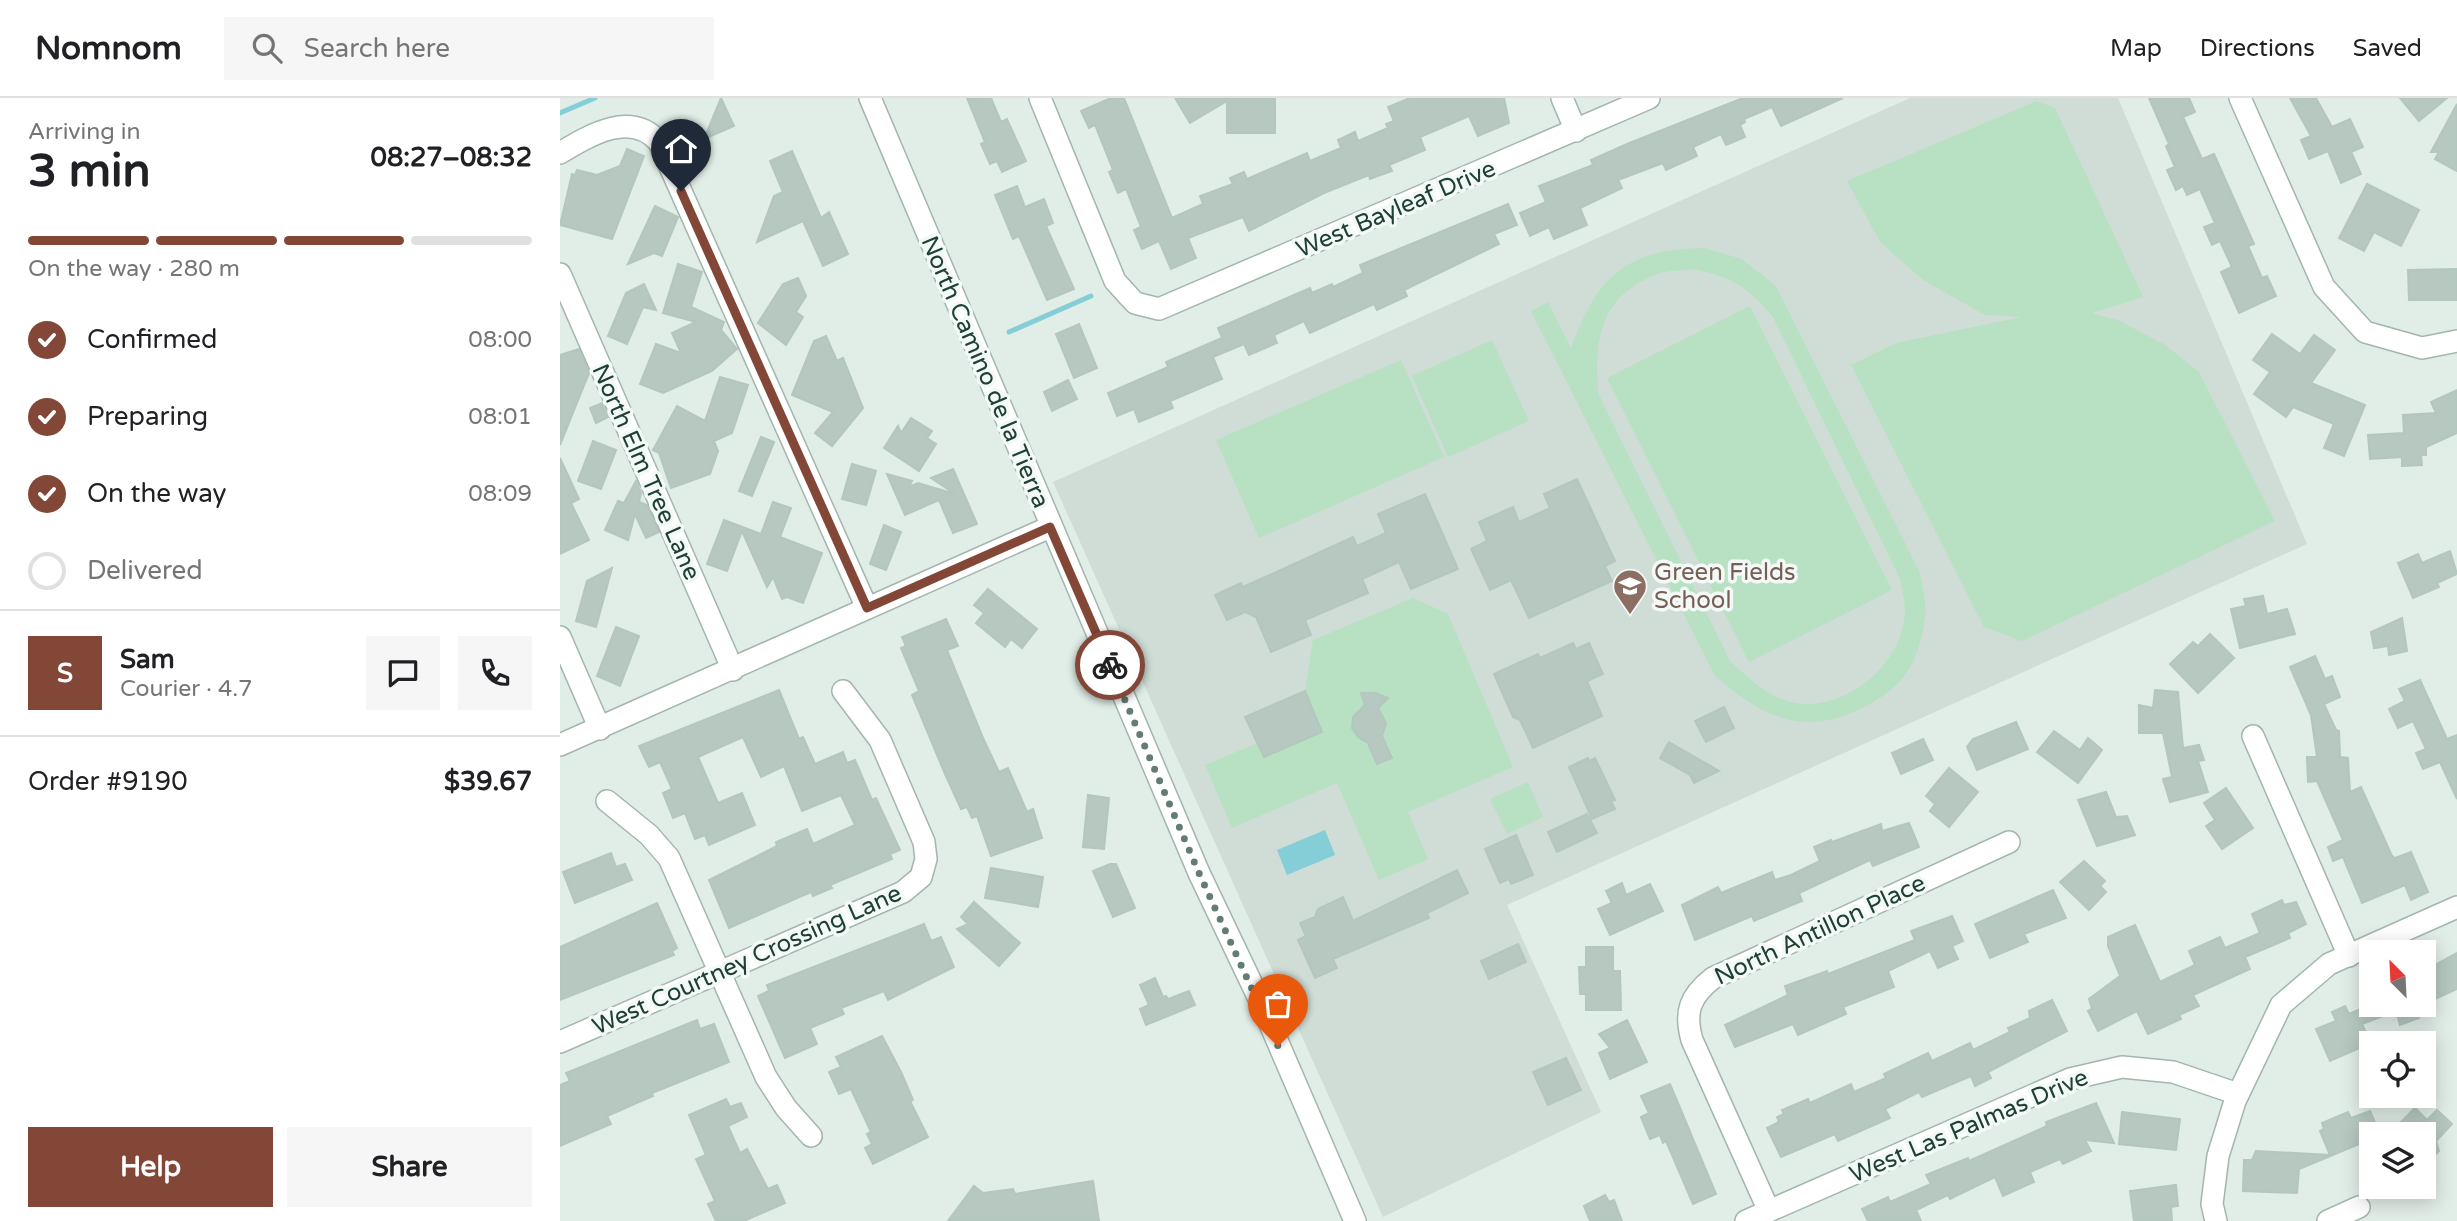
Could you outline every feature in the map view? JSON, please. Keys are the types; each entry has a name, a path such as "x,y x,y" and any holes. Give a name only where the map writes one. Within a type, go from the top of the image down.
{"street":[{"name":"North Camino de la Tierra","path":"870,98 1199,873 1260,1001 1355,1221"},
{"name":"West Bayleaf Drive","path":"1040,98 1115,281 1134,309 1159,310 1649,98"},
{"path":"1562,98 1576,131"},
{"path":"2240,98 2324,287 2365,332 2421,348 2457,341"},
{"path":"560,153 614,128 634,126 648,130 659,142 867,608"},
{"name":"North Elm Tree Lane","path":"560,274 733,670"},
{"path":"560,745 1050,527"},
{"path":"560,637 600,729"},
{"name":"West Courtney Crossing Lane","path":"560,1042 903,892 933,871 925,842 880,740 843,691"},
{"path":"2253,736 2349,956"},
{"path":"607,801 649,835 669,858 766,1077 786,1108 811,1136"},
{"name":"North Antillon Place","path":"1769,1210 1692,1040 1681,1000 1713,978 2010,842"},
{"path":"2216,1221 2211,1204 2218,1156 2238,1094 2281,1005 2329,964 2457,907"},
{"name":"West Las Palmas Drive","path":"1746,1221 2070,1079 2122,1067 2173,1072 2238,1094"},
{"path":"2328,1221 2358,1207"}],"shaded area":[{"name":"Green Fields School","path":"1910,98 2118,98 2307,544 1507,905 1601,1112 1383,1217 1053,482"}],"green space":[{"path":"2037,101 2055,108 2143,297 2092,313 2120,321 2165,345 2199,372 2275,521 2022,641 1984,627 1851,365 1896,343 2022,317 1985,315 1923,280 1880,242 1847,181"},
{"path":"1704,248 1742,259 1776,286 1920,573 1925,616 1911,666 1888,692 1846,715 1817,722 1779,717 1745,699 1715,676 1531,311 1548,302 1571,348 1592,303 1604,285 1618,272 1634,261 1677,250","holes":["1694,269 1708,272 1747,291 1773,317 1900,579 1905,611 1902,631 1894,651 1866,683 1828,701 1807,704 1779,698 1730,661 1598,393 1600,337 1612,307 1623,294 1638,283 1661,273"]},
{"path":"1750,306 1892,590 1749,662 1607,378"},
{"path":"1492,340 1529,421 1448,457 1412,376"},
{"path":"1401,360 1444,457 1259,538 1216,440"},
{"path":"1413,598 1448,614 1513,767 1408,812 1428,859 1379,880 1337,783 1232,828 1205,765 1258,743 1264,757 1322,732 1305,691 1313,640"},
{"path":"1528,782 1543,817 1507,834 1490,799"}],"water":[{"path":"1325,830 1335,855 1287,875 1277,850"}],"building":[{"path":"721,98 734,126 704,139"},
{"path":"967,98 991,98 1001,122 1007,119 1026,161 1002,172 997,161 990,164 981,144 985,142"},
{"path":"1111,98 1124,98 1172,218 1203,204 1200,196 1233,184 1230,178 1244,172 1247,179 1307,153 1310,161 1341,148 1338,140 1355,132 1358,141 1388,128 1386,124 1394,121 1388,107 1410,98 1504,98 1509,123 1478,136 1469,116 1420,137 1425,150 1389,165 1392,171 1370,179 1369,175 1324,193 1249,231 1243,217 1188,238 1196,258 1171,269 1159,241 1142,249 1134,230 1141,227 1126,189 1118,193 1109,172 1113,170 1095,125 1089,128 1081,111"},
{"path":"1175,98 1275,98 1275,133 1227,133 1227,101 1190,123"},
{"path":"1743,98 1843,98 1781,126 1772,107 1744,119 1745,122 1740,125 1745,137 1726,145 1721,134 1693,147 1697,156 1666,170 1663,163 1618,180 1622,188 1580,208 1587,225 1554,239 1549,227 1530,236 1520,213 1546,202 1539,186 1593,165 1591,160 1627,144"},
{"path":"2149,98 2189,98 2195,112 2183,117 2202,159 2214,154 2254,244 2248,246 2262,278 2267,276 2276,296 2239,313 2221,272 2232,267 2220,241 2212,245 2204,227 2215,223 2200,189 2187,195 2183,186 2176,190 2167,170 2175,167 2166,146 2169,144"},
{"path":"2290,98 2316,98 2332,127 2350,119 2363,147 2351,152 2361,174 2341,183 2328,151 2309,159 2301,140 2311,136"},
{"path":"2400,98 2447,98 2419,121"},
{"path":"2457,104 2457,171 2435,159 2439,152 2431,152"},
{"path":"627,149 644,156 612,239 560,225 572,174 575,175 577,170 597,175 620,166"},
{"path":"792,151 821,218 829,212 848,254 823,266 803,221 757,242 774,196 783,192 770,161"},
{"path":"2367,184 2419,210 2401,246 2374,232 2364,251 2339,238"},
{"path":"1017,186 1025,207 1044,199 1053,223 1046,226 1074,289 1047,300 1019,236 1013,239 995,195"},
{"path":"1508,204 1517,225 1494,234 1499,244 1404,290 1407,296 1377,310 1374,304 1310,333 1304,321 1274,335 1277,343 1249,355 1244,344 1213,357 1222,379 1170,401 1173,408 1139,422 1134,409 1117,416 1108,393 1168,367 1166,362 1222,338 1218,328 1310,288 1312,293 1332,284 1333,287 1363,273 1360,265"},
{"path":"655,206 678,217 662,256 654,253 628,264"},
{"path":"678,264 702,272 691,307 724,322 721,330 737,349 712,371 663,393 640,384 656,344 681,353 672,333 696,322 663,313"},
{"path":"2457,269 2457,300 2409,300 2408,270"},
{"path":"798,278 806,296 796,312 803,317 786,345 758,323 783,284"},
{"path":"644,284 656,310 643,307 627,344 608,336 626,293"},
{"path":"1079,324 1097,368 1074,378 1056,334"},
{"path":"2272,334 2300,354 2314,335 2335,350 2311,383 2365,405 2344,456 2324,448 2334,424 2293,407 2286,417 2254,394 2270,372 2253,360"},
{"path":"826,336 837,361 843,358 863,408 832,446 815,433 833,412 792,395 814,341"},
{"path":"579,349 589,373 560,445 560,355"},
{"path":"720,377 748,385 732,433 714,441 718,451 710,474 671,488 659,453 653,450 677,406 705,421"},
{"path":"1068,380 1077,399 1052,411 1044,392"},
{"path":"2457,390 2457,433 2426,447 2426,455 2421,455 2422,465 2402,466 2402,457 2370,459 2368,435 2404,433 2403,415 2436,413 2431,402"},
{"path":"602,403 608,417 596,423 590,408"},
{"path":"911,418 932,431 927,438 936,444 919,471 884,448 898,426 901,433"},
{"path":"761,437 774,442 752,496 739,491"},
{"path":"593,441 616,450 601,489 578,481"},
{"path":"560,458 579,499 571,503 589,540 560,554"},
{"path":"852,464 876,471 866,505 842,499"},
{"path":"953,469 977,524 953,533 939,500 905,515 887,474 912,481 909,487 918,483 955,494 931,478"},
{"path":"1577,479 1615,561 1605,566 1612,581 1529,618 1511,580 1490,590 1471,549 1487,541 1479,522 1513,507 1519,522 1550,508 1544,494"},
{"path":"636,481 641,493 639,502 647,505 659,532 646,538 635,514 628,540 605,530 618,501 624,503"},
{"path":"1425,494 1458,569 1411,589 1399,562 1362,579 1368,593 1305,620 1311,635 1271,652 1256,617 1245,612 1227,620 1215,595 1241,583 1243,587 1353,537 1357,546 1386,533 1378,514"},
{"path":"773,502 791,508 780,537 822,553 803,603 787,597 782,599 773,577 767,587 742,531 727,571 707,564 724,520 761,534"},
{"path":"884,525 901,532 886,570 870,564"},
{"path":"2450,551 2457,574 2437,583 2439,587 2413,598 2398,563 2418,554 2422,563"},
{"path":"612,568 596,627 576,621 587,581"},
{"path":"988,589 1037,629 1022,648 1011,639 1005,647 976,623 984,613 974,605"},
{"path":"2263,596 2267,614 2287,609 2295,634 2240,648 2231,609 2246,606 2244,599"},
{"path":"2402,618 2407,651 2389,655 2388,646 2374,648 2371,632"},
{"path":"946,619 958,646 947,650 983,738 999,772 1008,768 1027,812 1033,809 1042,838 991,856 977,816 972,818 967,807 961,809 945,774 912,695 919,691 901,648 906,646 902,637"},
{"path":"616,627 639,636 620,686 597,676"},
{"path":"2210,634 2234,658 2198,693 2170,664 2193,642 2198,646"},
{"path":"1573,643 1576,649 1589,643 1603,674 1587,681 1602,716 1533,748 1520,720 1513,717 1494,674 1538,654 1540,658"},
{"path":"2315,656 2325,679 2332,676 2340,697 2324,704 2336,730 2339,731 2340,757 2348,758 2350,792 2361,787 2392,856 2395,858 2411,852 2428,892 2411,900 2405,885 2362,903 2343,857 2333,861 2328,847 2343,840 2317,781 2308,782 2307,757 2317,757 2311,715 2290,667"},
{"path":"2420,680 2447,739 2457,735 2457,799 2440,762 2423,769 2416,753 2426,749 2413,721 2398,728 2389,709 2405,701 2399,689"},
{"path":"779,690 799,739 803,737 815,764 843,752 847,763 855,760 872,800 876,798 900,850 890,854 892,859 830,885 832,888 813,896 811,892 729,928 709,880 777,846 776,842 807,829 813,844 855,825 841,795 802,811 784,766 761,777 743,737 698,757 718,803 742,793 755,825 709,845 705,835 695,839 685,813 673,818 663,793 672,789 660,762 649,767 639,746"},
{"path":"2155,690 2178,692 2183,748 2199,745 2204,760 2198,761 2208,792 2170,802 2163,779 2172,777 2163,733 2139,733 2139,705 2153,708"},
{"path":"1305,691 1322,732 1264,757 1245,717"},
{"path":"1361,693 1375,693 1388,698 1378,708 1386,723 1382,736 1392,758 1377,764 1368,743 1358,737 1352,728 1353,717 1365,705"},
{"path":"1724,707 1734,728 1706,742 1695,721"},
{"path":"2016,722 2028,749 1977,770 1967,747 1973,739"},
{"path":"2054,731 2080,750 2088,738 2102,750 2078,783 2037,752"},
{"path":"1923,739 1933,760 1901,774 1892,753"},
{"path":"1669,742 1719,771 1694,783 1690,775 1660,758"},
{"path":"1588,758 1589,761 1595,758 1615,800 1611,801 1615,809 1592,819 1569,767"},
{"path":"1949,768 1978,792 1949,827 1930,811 1935,804 1926,796"},
{"path":"2226,788 2253,828 2222,849 2206,826 2215,820 2204,803"},
{"path":"2106,792 2116,817 2127,816 2135,835 2097,846 2078,800"},
{"path":"1088,795 1109,798 1104,849 1083,847"},
{"path":"1587,814 1597,833 1557,852 1548,832"},
{"path":"1909,823 1919,847 1873,866 1870,860 1799,893 1802,901 1754,921 1752,916 1695,940 1682,905 1718,887 1721,893 1772,872 1775,880 1791,875 1820,861 1814,847 1831,840 1832,842 1881,824 1882,831"},
{"path":"1516,835 1533,875 1511,884 1509,879 1500,883 1485,849"},
{"path":"611,853 616,867 625,864 632,880 575,903 563,872"},
{"path":"2084,861 2105,881 2100,886 2106,892 2089,910 2060,882"},
{"path":"1116,864 1135,908 1113,917 1093,871"},
{"path":"991,868 1043,877 1038,907 985,898"},
{"path":"1457,870 1468,893 1427,913 1429,918 1333,959 1337,968 1315,978 1298,940 1306,936 1300,923 1315,917 1318,909 1343,897 1353,921"},
{"path":"1622,883 1626,895 1650,884 1663,911 1610,935 1598,909 1612,903 1606,891"},
{"path":"2053,890 2066,918 2024,934 2028,942 1990,958 1975,924"},
{"path":"2282,900 2284,905 2296,902 2306,924 2288,933 2290,938 2245,957 2250,969 2193,995 2199,1006 2179,1015 2181,1019 2148,1034 2137,1011 2098,1031 2088,1011 2092,1009 2089,999 2120,976 2108,946 2108,937 2135,925 2160,982 2195,965 2189,951 2220,937 2225,948 2260,933 2252,914"},
{"path":"974,902 1020,943 999,966 957,929 968,924 961,917"},
{"path":"657,903 677,948 672,951 674,955 560,1000 560,947"},
{"path":"1952,916 1963,941 1952,946 1958,959 1938,968 1930,951 1888,971 1894,987 1843,1007 1846,1014 1798,1035 1793,1024 1735,1047 1725,1025 1788,995 1785,986 1827,971 1828,974 1915,940 1911,931"},
{"path":"924,924 931,941 941,937 954,967 888,1000 884,991 841,1008 844,1014 810,1028 817,1044 785,1058 758,996 769,991 767,985"},
{"path":"1518,944 1526,962 1489,979 1481,961"},
{"path":"1586,947 1613,947 1613,971 1620,971 1621,1010 1586,1010 1586,994 1580,994 1579,967 1586,967"},
{"path":"2457,953 2457,989 2436,999 2436,964"},
{"path":"1155,978 1163,997 1168,999 1189,991 1195,1005 1146,1025 1140,1009 1149,1005 1140,985"},
{"path":"2052,1000 2067,1031 1988,1072 1991,1078 1975,1086 1971,1076 1922,1097 1919,1092 1885,1109 1890,1118 1838,1141 1835,1134 1781,1157 1767,1128 1779,1122 1777,1117 1784,1114 1782,1110 1808,1099 1810,1103 1851,1084 1854,1092 1886,1078 1884,1074 1928,1053 1932,1061 1970,1043 1973,1050 2010,1032 2008,1028 2030,1018 2029,1011"},
{"path":"2345,1006 2349,1014 2359,1010 2359,1017 2380,1017 2362,1024 2365,1031 2359,1031 2359,1048 2330,1061 2316,1029 2336,1021 2332,1012"},
{"path":"2398,1017 2419,1018 2400,1025"},
{"path":"697,1020 700,1029 714,1024 729,1062 652,1093 653,1096 607,1116 611,1124 560,1146 560,1085 570,1081 566,1073"},
{"path":"1627,1020 1647,1062 1610,1079 1599,1053 1610,1048 1599,1034"},
{"path":"882,1036 901,1072 913,1100 910,1101 928,1137 873,1164 865,1148 872,1144 867,1134 871,1132 851,1089 839,1094 829,1072 841,1067 836,1057"},
{"path":"1566,1058 1581,1090 1548,1105 1533,1072"},
{"path":"1670,1084 1716,1194 1693,1204 1666,1141 1663,1143 1660,1135 1650,1139 1641,1117 1649,1113 1641,1096"},
{"path":"726,1099 730,1107 741,1103 747,1117 728,1126 740,1153 747,1149 768,1189 777,1185 785,1203 744,1221 716,1221 708,1204 715,1201 696,1159 706,1155 689,1115"},
{"path":"2096,1103 2114,1143 2085,1140 2091,1151 2063,1164 2060,1159 2030,1172 2034,1182 2003,1196 1995,1177 1950,1199 1948,1195 1916,1210 1921,1221 1868,1221 1862,1209 1888,1197 1890,1202 1931,1184 1926,1175 1968,1158 1969,1161 2047,1126 2046,1122"},
{"path":"2415,1108 2427,1120 2437,1110 2452,1124 2436,1141 2436,1122 2401,1122"},
{"path":"2370,1111 2375,1122 2359,1122 2359,1144 2299,1169 2297,1193 2243,1191 2244,1160 2252,1160 2256,1151 2330,1155 2320,1131 2324,1129 2322,1123 2348,1112 2351,1118"},
{"path":"2122,1112 2180,1119 2176,1150 2119,1144"},
{"path":"1093,1181 1099,1221 948,1221 974,1186 983,1193 1013,1189 1015,1194"},
{"path":"2176,1185 2178,1206 2171,1207 2172,1221 2134,1221 2130,1191"},
{"path":"1605,1195 1609,1202 1614,1200 1622,1221 1590,1221 1584,1206"}],"waterway":[{"path":"560,113 595,98"},
{"path":"1009,332 1091,296"}],"way so far":[{"path":"1110,665 1199,873 1260,1001 1278,1046"}],"place":[{"name":"Green Fields School","path":"1630,616"}],"route":[{"path":"681,191 867,608 1050,527 1110,665"}]}
